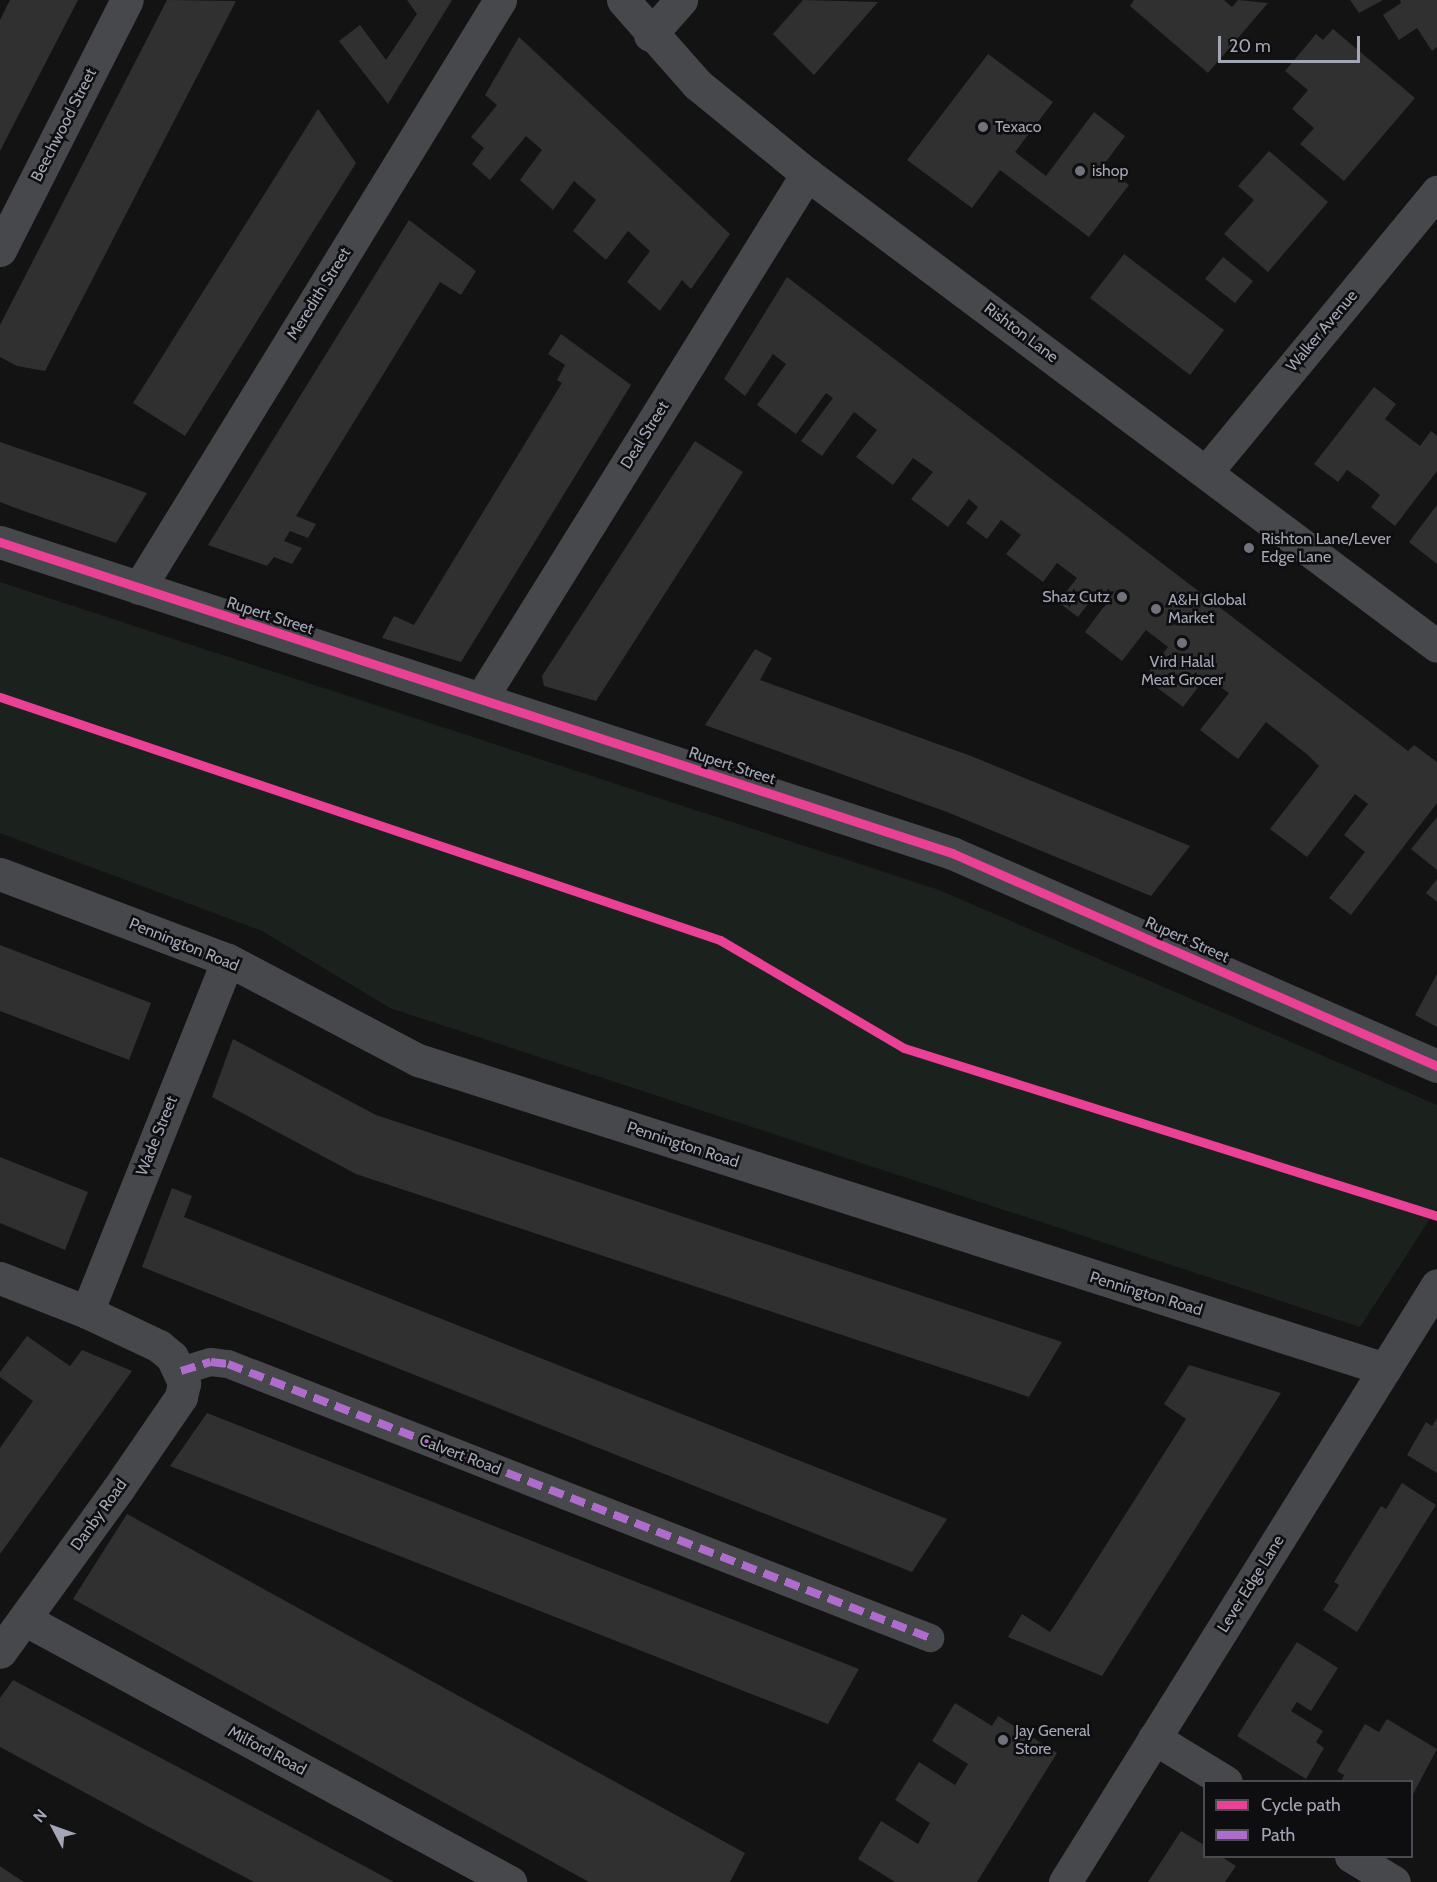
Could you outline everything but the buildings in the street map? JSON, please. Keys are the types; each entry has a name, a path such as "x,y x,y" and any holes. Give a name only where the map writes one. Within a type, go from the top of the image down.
{"street":[{"name":"Beechwood Street","path":"0,250 127,0"},
{"name":"Meredith Street","path":"139,588 500,0"},
{"name":"Rishton Lane","path":"623,0 651,35 697,84 807,174 1207,471 1437,646"},
{"path":"651,35 681,0"},
{"name":"Deal Street","path":"482,697 807,174"},
{"name":"Walker Avenue","path":"1207,471 1437,192"},
{"name":"Rupert Street","path":"0,542 482,697 952,853 1437,1066"},
{"name":"Pennington Road","path":"0,874 228,960 418,1060 1385,1369"},
{"name":"Wade Street","path":"87,1312 228,960"},
{"path":"0,1278 87,1312 159,1346 181,1371"},
{"name":"Lever Edge Lane","path":"1065,1882 1437,1285"},
{"name":"Calvert Road","path":"181,1371 211,1362 228,1364 930,1638"},
{"name":"Danby Road","path":"0,1653 181,1396 184,1383 181,1371"},
{"name":"Milford Road","path":"24,1619 510,1882"},
{"path":"1154,1738 1223,1780"},
{"path":"1353,1858 1394,1882"}],"shaded area":[{"path":"0,582 939,890 1437,1105 1437,1208 1360,1327 390,1008 262,931 0,833"}],"marked path":[{"path":"181,1371 211,1362 228,1364 930,1638"}],"cycle path":[{"path":"0,542 952,853 1437,1066"},
{"path":"0,697 720,940 904,1048 1437,1216"}],"place":[{"name":"Texaco","path":"983,127"},
{"name":"ishop","path":"1080,171"},
{"name":"Rishton Lane/Lever Edge Lane","path":"1249,548"},
{"name":"Shaz Cutz","path":"1122,597"},
{"name":"A&H Global Market","path":"1156,609"},
{"name":"Vird Halal Meat Grocer","path":"1182,643"},
{"name":"Jay General Store","path":"1003,1740"}]}
